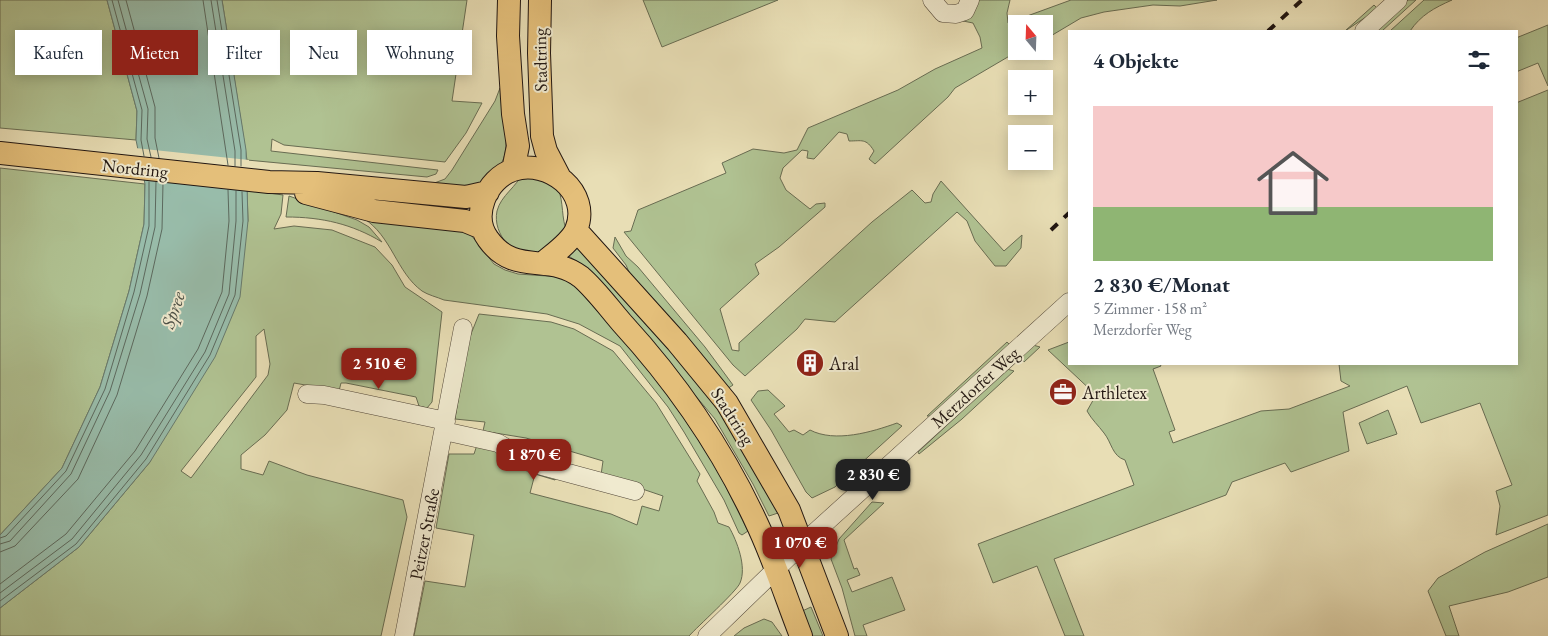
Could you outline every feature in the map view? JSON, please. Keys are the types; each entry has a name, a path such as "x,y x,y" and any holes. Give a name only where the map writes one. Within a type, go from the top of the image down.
{"main road":[{"name":"Stadtring","path":"509,0 508,36 518,146 513,170"},
{"name":"Stadtring","path":"540,0 539,53 542,136 546,151 559,176 568,185 577,202 578,217 576,230 677,342 727,403 789,510 837,636"},
{"name":"Nordring","path":"0,153 270,182 317,183 466,197 488,192"},
{"path":"482,228 480,208 488,192 499,178 513,170 534,167 559,176"},
{"name":"Nordring","path":"270,182 374,211 465,221 482,228"},
{"name":"Stadtring","path":"482,228 487,239 512,260 529,264 543,263 563,266 581,277 655,359 710,438 759,528 801,636"},
{"path":"543,263 576,230"}],"street":[{"path":"932,0 943,13 956,14 965,11 970,0"},
{"path":"1365,30 1398,0"},
{"name":"Merzdorfer Weg","path":"707,636 802,544 1068,303"},
{"name":"Peitzer Straße","path":"404,636 463,328"},
{"path":"307,394 324,395 445,426 498,443 531,463 635,491"}],"shaded area":[{"path":"0,0 107,0 115,30 112,30 112,75 127,75 137,111 136,140 0,128"},
{"path":"222,0 467,0 463,30 367,30 367,75 456,75 452,101 482,103 466,133 445,162 284,145 272,139 271,151 438,170 436,174 427,177 247,160 234,75 280,75 280,30 227,30"},
{"path":"643,0 778,0 662,47"},
{"path":"974,0 1010,0 1007,13 1008,57 955,88 948,97 875,164 869,159 874,151 869,144 863,141 849,141 847,134 839,132 814,159 807,158 808,151 802,150 783,168 780,178 786,190 810,209 816,204 825,203 825,207 779,247 755,264 759,274 720,309 732,350 739,351 739,343 872,222 912,190 925,203 931,202 933,194 941,181 1004,251 1022,235 1021,248 1006,266 995,266 975,241 967,221 957,212 835,322 805,319 797,329 745,376 733,365 624,232 631,231 638,210 726,173 722,163 753,149 784,153 797,150 808,128 898,90 935,69 982,48 980,37 973,23 963,21"},
{"path":"1071,0 1217,0 1180,6 1153,5 1104,12 1081,18 1053,35 1053,15 1030,15"},
{"path":"1408,0 1416,0 1383,30 1375,30"},
{"path":"1424,0 1452,0 1428,12 1411,30 1391,30"},
{"path":"1374,5 1378,9 1346,30"},
{"path":"1548,25 1548,86 1538,63 1518,71 1518,37"},
{"path":"500,88 506,137 505,155 502,162 489,177 473,189 429,185 445,179 452,170 495,101"},
{"path":"1548,90 1548,515 1496,535 1500,506 1496,491 1512,485 1480,403 1421,423 1407,386 1343,412 1349,451 1291,472 1285,463 1232,482 1226,495 1054,559 1084,636 1065,636 1037,566 993,583 978,544 1134,485 1125,460 1117,456 1107,437 1087,411 1096,395 1048,350 1068,342 1068,365 1160,365 1153,369 1175,430 1169,432 1173,443 1261,411 1289,409 1350,386 1341,381 1339,365 1518,365 1518,102"},
{"path":"0,168 145,184 144,224 129,291 100,387 62,468 0,535"},
{"path":"523,172 558,188 561,199 567,232 550,247 539,253 522,253 507,244 502,237 496,220 499,205"},
{"path":"247,190 283,195 281,214 274,229 294,226 332,230 375,247 392,265 405,287 442,312 432,402 427,408 419,406 416,397 346,383 341,383 339,391 294,383 287,410 265,435 241,455 241,469 263,475 269,461 307,475 403,500 407,517 381,636 0,636 0,608 79,547 150,462 248,221","holes":["264,329 270,364 268,375 191,478 181,471 256,377 256,336"]},
{"path":"289,196 357,220 369,227 382,242 348,226 312,218 286,217"},
{"path":"363,218 454,227 471,235 494,264 505,270 518,274 561,277 576,287 659,380 715,465 748,531 742,535 739,533 724,500 684,432 668,407 620,346 579,324 547,314 444,300 424,292 406,274 381,234"},
{"path":"615,237 626,256 638,267 705,347 733,385 727,389 633,281 626,265 613,248"},
{"path":"574,243 653,328 726,420 778,513 769,516 753,484 715,419 653,345 578,262 564,253"},
{"path":"479,314 551,322 574,329 613,351 656,403 700,474 697,481 718,523 729,527 742,562 740,583 725,601 689,636 414,636 425,581 465,587 474,535 436,528 449,454 474,454 477,445 488,446 556,475 555,480 535,474 530,493 611,514 637,525 642,506 659,511 663,496 601,475 603,461 526,438 483,431 485,422 455,419 467,344"},
{"path":"1007,342 1011,346 932,416 927,416"},
{"path":"1033,345 1040,347 1024,362 1021,355"},
{"path":"1007,369 1014,371 962,419 919,454 918,452"},
{"path":"768,390 785,406 774,414 789,432 794,430 803,435 810,430 820,434 842,436 865,433 897,423 902,426 835,487 812,498 806,492 771,430 751,400 758,391"},
{"path":"1388,410 1397,434 1367,444 1359,423"},
{"path":"872,502 884,503 844,540 854,569 857,568 860,575 847,580 852,592 892,577 905,610 863,625 867,636 855,636 842,588 831,559 839,539"},
{"path":"1548,524 1548,577 1508,592 1449,606 1459,636 1446,636 1428,591 1438,578 1485,552"},
{"path":"811,607 823,636 809,636 800,612"},
{"path":"764,619 772,622 782,636 734,636 744,628"}],"water":[{"name":"Spree","path":"107,0 222,0 227,30 208,30 208,75 234,75 246,150 248,221 240,297 215,357 150,462 79,547 0,608 0,535 62,468 100,387 129,291 144,224 145,184 136,140 137,111 127,75 198,75 198,30 115,30"}],"pier":[{"path":"135,148 249,160 249,190 141,178"}],"railway":[{"path":"1269,30 1302,0"},
{"path":"1051,230 1068,214"}],"place":[{"name":"Aral","path":"810,363"},
{"name":"Arthletex","path":"1063,392"}]}
